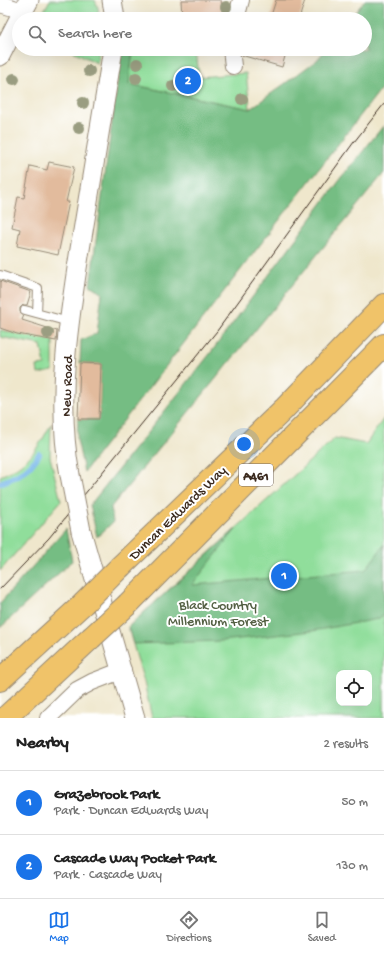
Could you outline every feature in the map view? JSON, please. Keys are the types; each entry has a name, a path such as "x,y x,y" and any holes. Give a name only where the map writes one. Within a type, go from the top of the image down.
{"highway":[{"name":"Duncan Edwards Way","path":"0,680 83,604 284,409 384,305"},
{"name":"Duncan Edwards Way","path":"5,718 128,604 384,345"}],"street":[{"path":"112,0 114,12"},
{"path":"238,12 241,0"},
{"path":"0,4 23,12"},
{"path":"0,56 12,33"},
{"name":"New Road","path":"112,56 70,322 64,409 65,448 81,531 123,670 135,718"},
{"path":"232,56 233,66"},
{"path":"48,718 77,690 92,682 123,670"}],"lane":[{"path":"0,275 38,288 37,313"},
{"path":"25,310 70,322"}],"green space":[{"path":"50,0 95,0 98,12 43,12"},
{"path":"365,0 384,0 384,85 84,472 77,439 78,419 99,419 101,364 80,363 81,340 97,333 102,293 90,285 121,56 132,56 129,84 250,109 317,60 320,56 372,56 372,12 356,12"},
{"path":"83,56 98,56 97,63"},
{"path":"132,56 197,56 199,77 246,73 250,109 129,84"},
{"path":"384,125 384,173 111,507 113,522 97,537 90,505 209,355 343,176"},
{"path":"0,330 53,340 53,371 38,374 37,366 45,365 41,345 0,337"},
{"path":"384,418 384,718 152,718 144,682 128,627 335,438 366,444"},
{"path":"51,424 50,457 61,501 0,571 0,476 18,467 31,455"},
{"name":"Black Country Millennium Forest","path":"237,528 192,585 365,570 384,545 384,614 378,619 312,631 221,641 133,644 128,627"},
{"path":"66,529 72,561 0,628 0,603"}],"building":[{"path":"181,0 221,0 222,12 182,12"},
{"path":"276,0 305,0 301,12 272,12"},
{"path":"244,56 285,56 282,67"},
{"path":"49,162 74,167 66,202 69,202 58,255 17,246 20,229 12,227 18,197 24,198 30,166 47,170"},
{"path":"0,281 31,292 27,305 23,305 20,308 20,312 24,315 22,320 57,331 56,341 17,334 0,328"},
{"path":"80,363 101,364 99,419 78,419"}],"waterway":[{"path":"0,483 27,469 39,454"}],"tram line":[{"path":"0,589 49,538 217,331 354,142 384,104"}],"place":[{"name":"Cascade Way Pocket Park","path":"188,81"},
{"name":"Grazebrook Park","path":"284,576"}]}
